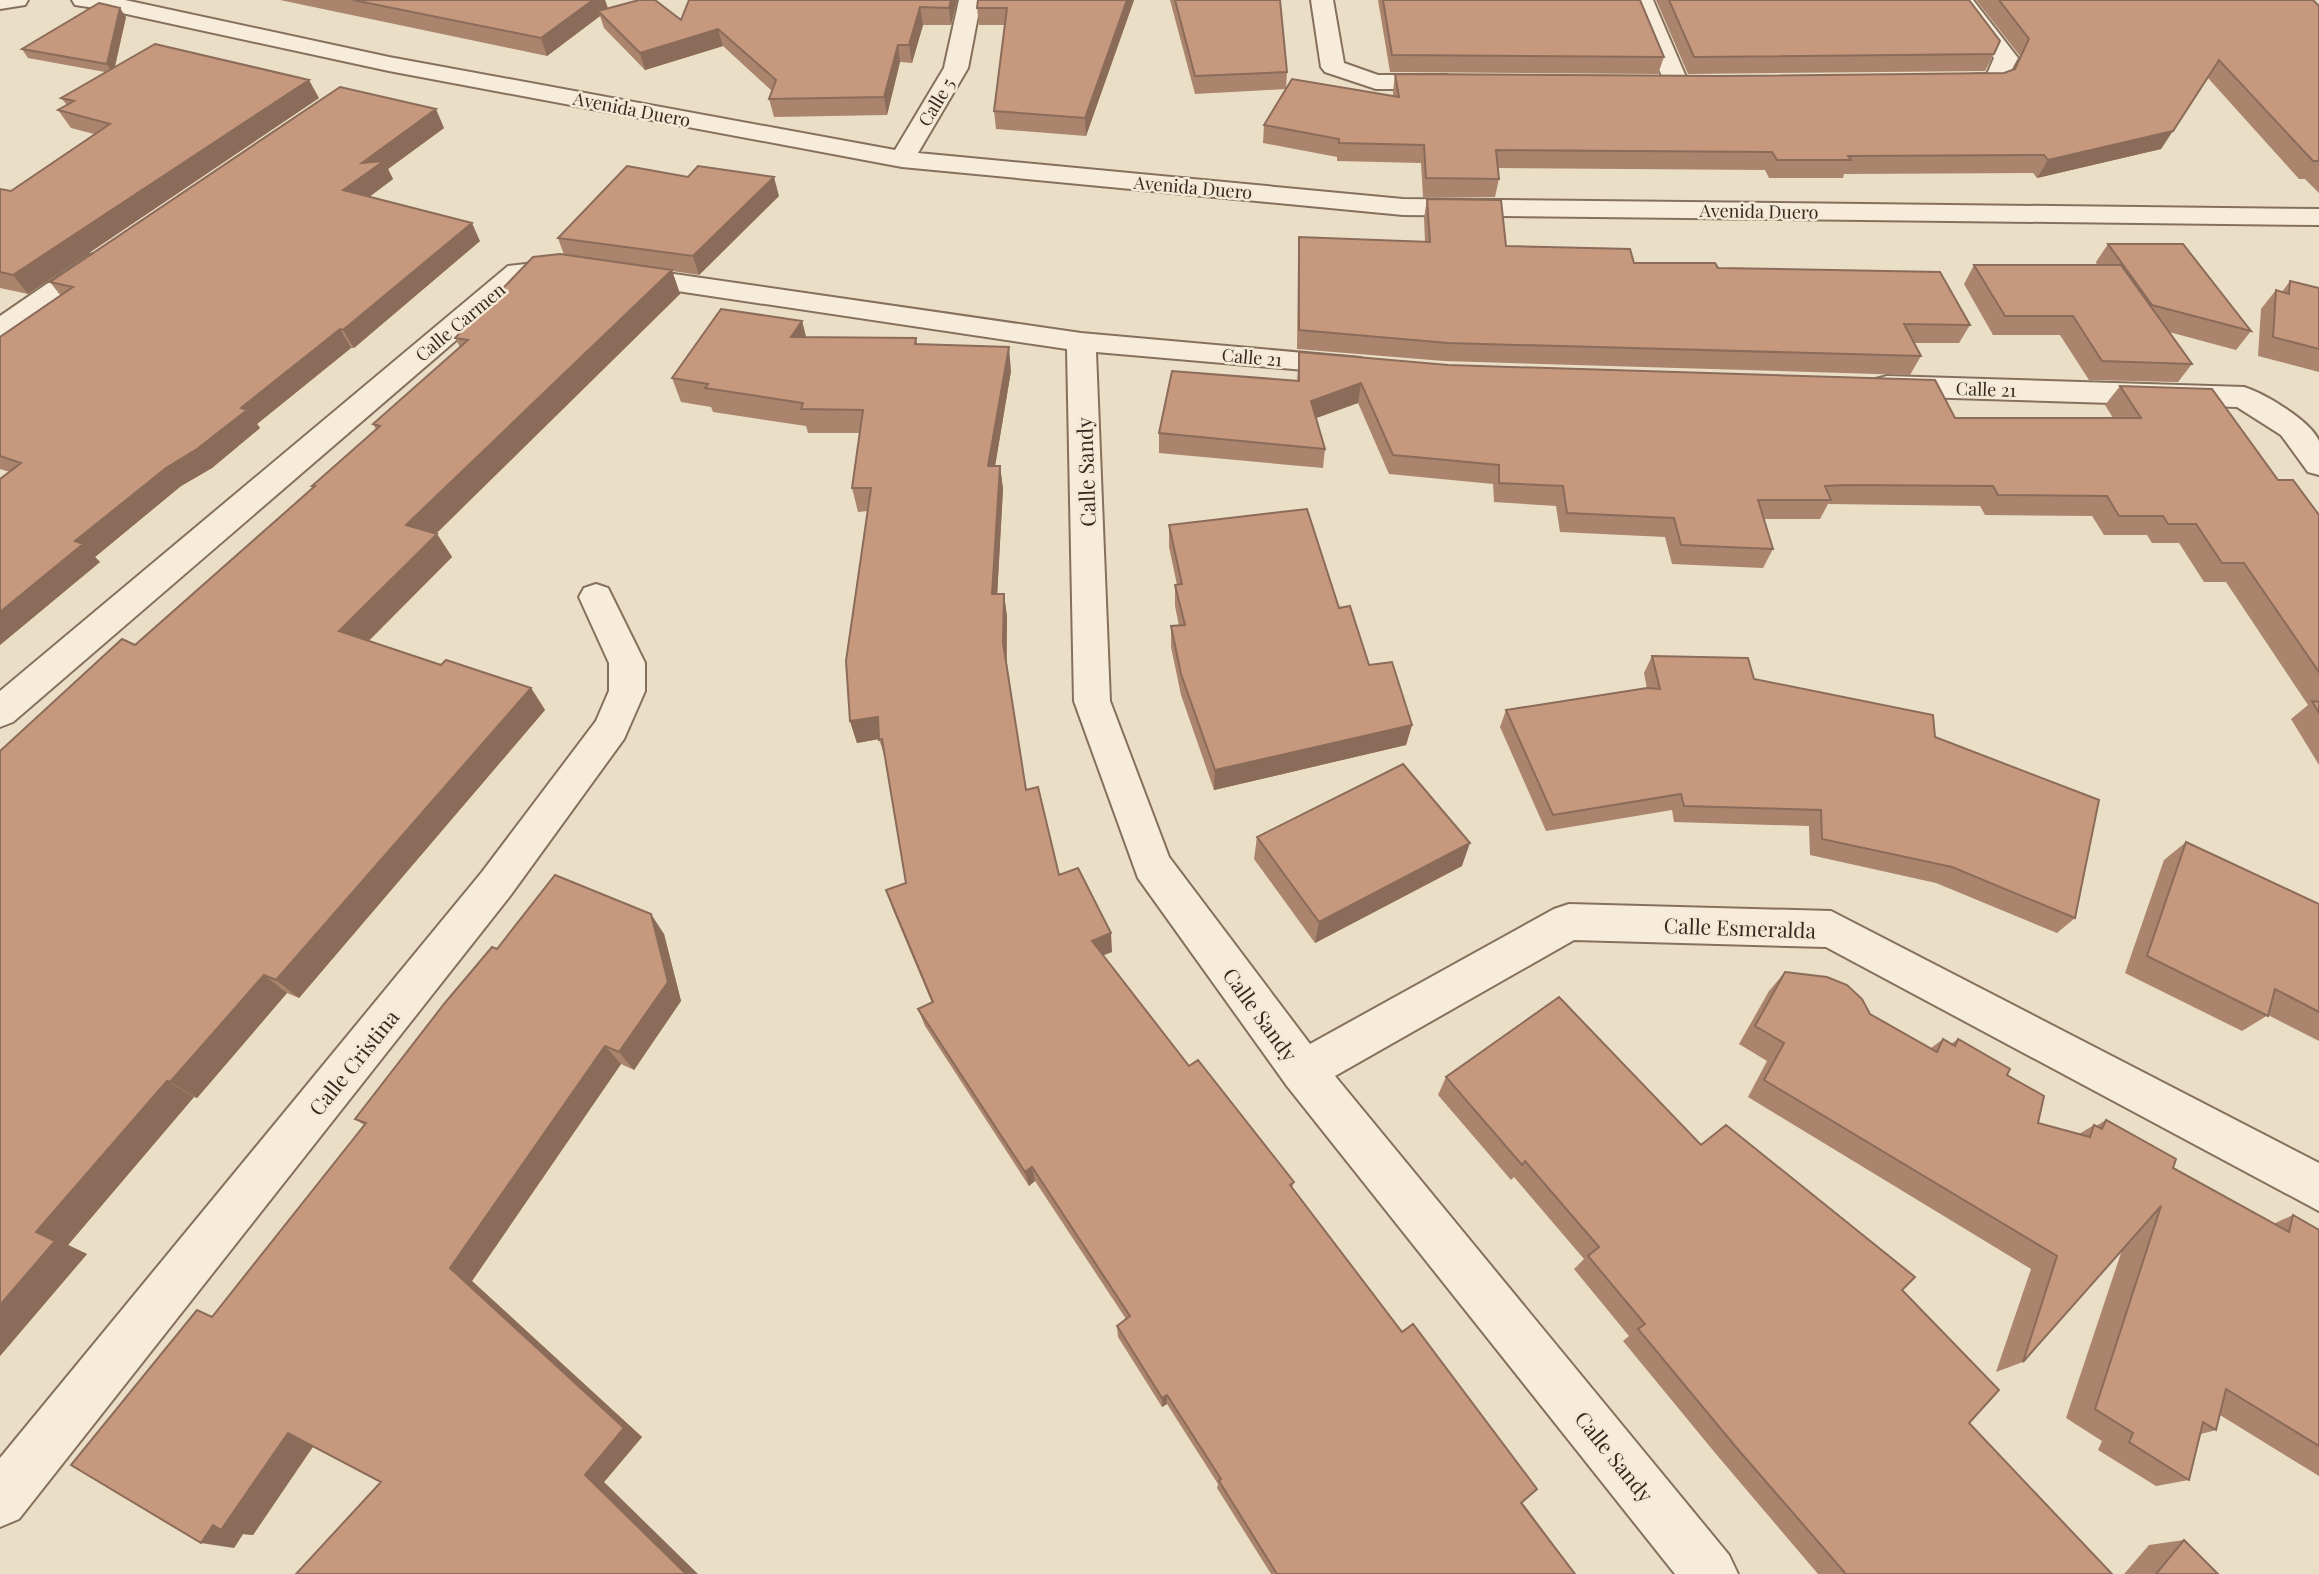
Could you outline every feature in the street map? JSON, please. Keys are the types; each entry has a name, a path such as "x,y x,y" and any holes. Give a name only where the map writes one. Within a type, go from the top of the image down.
{"street":[{"path":"0,2 18,0"},
{"name":"Avenida Duero","path":"83,0 108,3 389,64 902,159 1403,206 2319,217"},
{"name":"Calle 5","path":"902,159 956,68 970,0"},
{"path":"1322,0 1333,67 1376,82 1471,82"},
{"path":"1642,0 1677,84"},
{"path":"1925,81 1995,81 2006,58 1962,0"},
{"path":"355,87 389,64"},
{"path":"1649,83 1703,84"},
{"path":"0,329 114,251"},
{"name":"Calle Carmen","path":"0,712 518,272 570,267 1081,342"},
{"name":"Calle 21","path":"1081,342 1377,368"},
{"name":"Calle Sandy","path":"1081,342 1091,701 1152,866 1303,1071 1710,1574"},
{"name":"Calle 21","path":"1858,385 2244,397 2292,428 2319,464"},
{"name":"Calle Cristina","path":"0,1500 496,884 611,729 627,691 627,663 596,597"},
{"name":"Calle Esmeralda","path":"1303,1071 1569,922 1831,929 2319,1188"}],"building":[{"path":"353,0 593,0 541,38"},
{"path":"639,0 655,0 681,20 689,0 951,0 949,8 920,7 909,45 898,45 884,97 769,99 776,80 718,29 640,53 598,11"},
{"path":"978,0 1127,0 1085,118 994,111 1007,8 977,8"},
{"path":"1175,0 1280,0 1287,72 1195,76"},
{"path":"1383,0 1640,0 1664,57 1392,55"},
{"path":"1669,0 1969,0 2000,41 1994,54 1694,57"},
{"path":"1999,0 2313,0 2319,6 2319,161 2313,161 2219,60 2173,131 2048,160 2044,155 1848,156 1851,160 1777,160 1772,152 1496,150 1499,179 1426,178 1424,145 1339,143 1339,139 1264,125 1292,79 1399,97 1395,74 1722,76 2004,73 2015,69 2029,39"},
{"path":"99,3 120,8 107,64 22,49"},
{"path":"155,44 309,80 13,275 0,272 0,189 11,191 110,124 58,110 74,101 61,98"},
{"path":"340,87 436,109 362,163 384,161 343,190 472,223 343,330 340,329 241,408 247,410 197,449 166,468 75,541 83,544 0,612 0,479 21,463 0,456 0,337 73,287 50,282"},
{"path":"627,166 688,177 698,166 774,177 693,256 558,238"},
{"path":"1427,199 1501,200 1506,246 1630,249 1634,263 1715,263 1718,268 1940,272 1970,325 1904,324 1921,356 1448,343 1299,330 1299,237 1430,242"},
{"path":"2108,244 2183,244 2251,331 2152,305"},
{"path":"560,254 672,270 406,525 437,534 339,631 441,665 446,660 531,688 276,980 264,975 170,1082 167,1081 36,1232 55,1241 0,1305 0,751 122,639 135,645 380,426 373,424 468,340 455,338 533,257"},
{"path":"1974,265 2121,265 2192,364 2102,361 2073,316 2005,316"},
{"path":"2290,281 2319,288 2319,349 2273,337 2276,290 2289,294"},
{"path":"721,309 802,321 791,337 916,338 915,344 1009,347 988,466 1000,466 992,594 1004,594 1003,643 1026,790 1038,787 1059,875 1078,868 1111,933 1092,941 1189,1066 1198,1060 1294,1182 1290,1185 1402,1332 1413,1324 1537,1489 1521,1503 1575,1574 1277,1574 1167,1395 1162,1398 1117,1326 1130,1316 1032,1167 1025,1172 918,1009 933,1002 886,890 906,883 882,739 879,740 878,717 850,721 846,661 871,488 852,488 863,410 801,409 803,403 705,388 708,384 672,378"},
{"path":"1299,352 1448,365 1935,380 1955,418 2141,418 2120,386 2212,389 2278,480 2293,480 2319,515 2319,672 2244,563 2222,563 2196,524 2168,524 2163,516 2119,516 2107,496 1998,495 1993,486 1825,486 1831,500 1758,500 1773,549 1681,545 1674,518 1567,513 1563,486 1499,483 1499,465 1393,455 1361,383 1311,401 1325,449 1159,433 1172,371 1299,381"},
{"path":"1307,509 1339,608 1350,606 1369,665 1392,662 1412,725 1215,770 1181,674 1171,626 1185,625 1175,585 1182,584 1169,525"},
{"path":"1652,656 1748,658 1754,679 1933,715 1935,737 2099,800 2075,918 1952,867 1822,839 1821,810 1684,806 1681,794 1553,815 1506,710 1647,688 1660,689"},
{"path":"2312,701 2319,702 2319,713"},
{"path":"1403,764 1470,843 1319,922 1257,837"},
{"path":"2186,842 2319,904 2319,1012 2275,989 2268,1016 2147,956"},
{"path":"555,875 651,914 668,982 619,1052 605,1046 450,1268 624,1428 585,1475 686,1574 296,1574 381,1482 288,1433 221,1530 213,1525 201,1543 71,1465 197,1310 212,1317 366,1123 355,1119 444,1004 492,947 497,949"},
{"path":"1785,972 1827,977 1847,985 1862,999 1870,1014 1937,1052 1943,1039 1955,1046 1958,1039 2010,1069 2007,1075 2044,1096 2038,1123 2090,1137 2094,1125 2102,1129 2106,1120 2176,1159 2173,1168 2289,1232 2293,1215 2319,1230 2319,1446 2226,1389 2216,1430 2203,1422 2189,1480 2129,1442 2133,1433 2095,1409 2161,1206 2023,1362 2057,1256 1764,1080 1784,1043 1755,1026"},
{"path":"1559,997 1701,1145 1726,1125 1915,1277 1902,1290 1999,1390 1969,1423 2112,1574 1846,1574 1638,1329 1645,1324 1588,1256 1599,1247 1525,1161 1522,1165 1446,1077"},
{"path":"2184,1540 2218,1574 2156,1574"}]}
